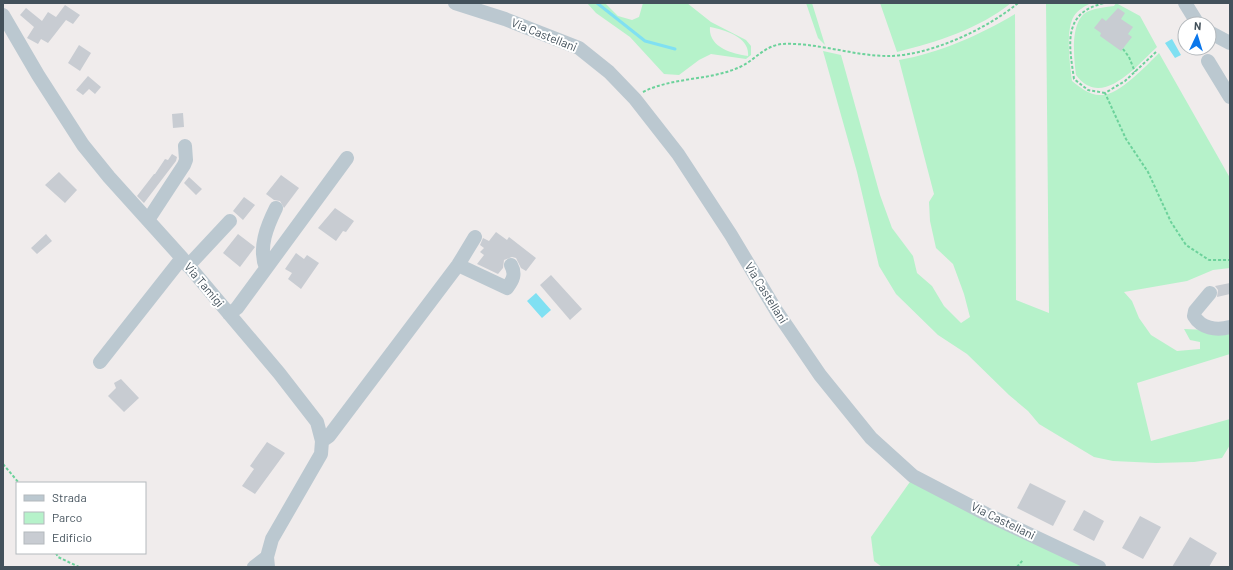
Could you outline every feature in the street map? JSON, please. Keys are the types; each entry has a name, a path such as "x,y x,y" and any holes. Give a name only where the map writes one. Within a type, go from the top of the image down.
{"street":[{"name":"Via Castellani","path":"455,3 579,48 609,72 633,98 678,154 731,235 776,312 816,369 871,438 913,476 986,514 1099,567"},
{"path":"1185,3 1193,16"},
{"name":"Via Tamigi","path":"3,15 38,76 83,145 109,177 229,314 317,422 322,441 321,454 272,539 267,562"},
{"path":"1217,36 1230,43"},
{"path":"1208,62 1230,97"},
{"path":"148,220 184,165 186,160 185,146"},
{"path":"229,314 237,308 347,158"},
{"path":"266,268 263,260 267,224 276,208"},
{"path":"100,362 185,262 230,221"},
{"path":"322,441 329,436 458,265 475,237"},
{"path":"458,265 507,288 513,279 514,271 511,265"},
{"path":"1210,293 1195,311 1194,316 1202,325 1208,327 1230,327"},
{"path":"254,567 267,562"}],"path":[{"path":"633,98 656,85 678,82 740,67 762,51 782,44 888,56 916,52 931,48 984,27 1004,15 1018,3"},
{"path":"1105,3 1092,6 1082,11 1074,22 1070,52 1074,79 1088,90 1104,93 1125,81 1156,52"},
{"path":"1123,49 1129,57 1135,72"},
{"path":"1104,93 1126,139 1148,172 1171,222 1186,245 1209,260 1230,260"},
{"path":"3,464 18,482"},
{"path":"56,554 58,557 79,567"},
{"path":"1017,567 1022,560"}],"green space":[{"path":"587,3 605,3 618,16 632,20 639,17 643,3 687,3 711,22 746,40 751,46 751,55 746,59 711,54 699,60 679,75 664,74 630,37 596,13","holes":["710,27 729,32 741,39 748,49 748,56 728,51 717,44 710,34"]},
{"path":"806,3 812,3 825,45 818,38"},
{"path":"880,3 1011,3 999,12 957,34 897,52"},
{"path":"1046,3 1091,3 1074,16 1071,22 1069,39 1069,57 1072,81 1090,93 1102,95 1109,94 1116,90 1124,85 1159,53 1230,178 1230,268 1213,270 1187,281 1124,292 1132,301 1139,318 1151,335 1177,351 1200,349 1200,342 1190,340 1184,329 1230,331 1230,354 1137,383 1151,441 1230,419 1230,445 1222,458 1194,462 1156,463 1113,461 1094,457 1039,424 1028,411 1009,395 967,354 938,335 896,294 879,266 857,172 823,51 841,55 880,195 892,228 913,256 917,273 932,286 944,306 961,323 970,317 964,294 953,264 936,248 930,221 929,202 934,194 899,60 944,48 988,29 1015,14 1016,300 1049,313"},
{"path":"1116,3 1140,16 1157,47 1140,64 1119,81 1108,86 1097,88 1086,85 1076,75 1074,40 1078,22 1083,15 1089,11 1114,6"},
{"path":"912,479 1092,567 882,567 874,561 871,537"}],"water":[{"path":"1172,39 1177,48 1177,56 1179,56 1175,58 1165,43"},
{"path":"536,293 551,310 542,318 527,301"}],"building":[{"path":"65,5 80,15 73,24 66,20 48,43 41,39 38,44 27,38 34,27 20,15 26,8 42,21 48,12 56,17"},
{"path":"1118,8 1125,13 1121,19 1133,27 1128,34 1132,37 1121,51 1100,36 1101,33 1094,28 1102,18 1106,21"},
{"path":"79,45 91,53 80,71 68,63"},
{"path":"88,76 101,87 95,94 89,89 83,95 76,90"},
{"path":"183,113 184,127 173,128 172,114"},
{"path":"172,154 177,157 176,161 144,203 137,196 165,159 168,160"},
{"path":"59,172 77,190 65,203 45,185"},
{"path":"281,175 299,188 284,208 280,201 274,200 266,194"},
{"path":"189,177 202,189 196,195 184,183"},
{"path":"244,197 255,205 243,220 233,211"},
{"path":"335,208 354,221 346,232 343,231 336,241 318,228"},
{"path":"496,232 507,240 509,237 536,258 526,271 521,268 516,258 512,257 504,260 503,268 498,274 477,264 484,255 480,252 484,248 480,245 483,238 489,241"},
{"path":"46,234 52,241 37,254 31,248"},
{"path":"238,234 255,247 240,267 223,253"},
{"path":"296,253 304,259 307,255 319,263 301,289 288,279 292,273 285,269"},
{"path":"551,275 582,309 570,320 540,285"},
{"path":"1230,283 1230,294 1217,297 1218,290 1215,286"},
{"path":"121,379 139,398 124,412 108,396 116,388 114,383"},
{"path":"267,442 285,453 255,494 242,486 254,469 250,466"},
{"path":"1030,483 1066,501 1053,526 1017,508"},
{"path":"1084,510 1104,521 1094,541 1073,530"},
{"path":"1140,516 1161,527 1143,559 1122,548"},
{"path":"1190,537 1217,553 1209,567 1172,567"}],"waterway":[{"path":"597,3 645,41 675,49"}]}
